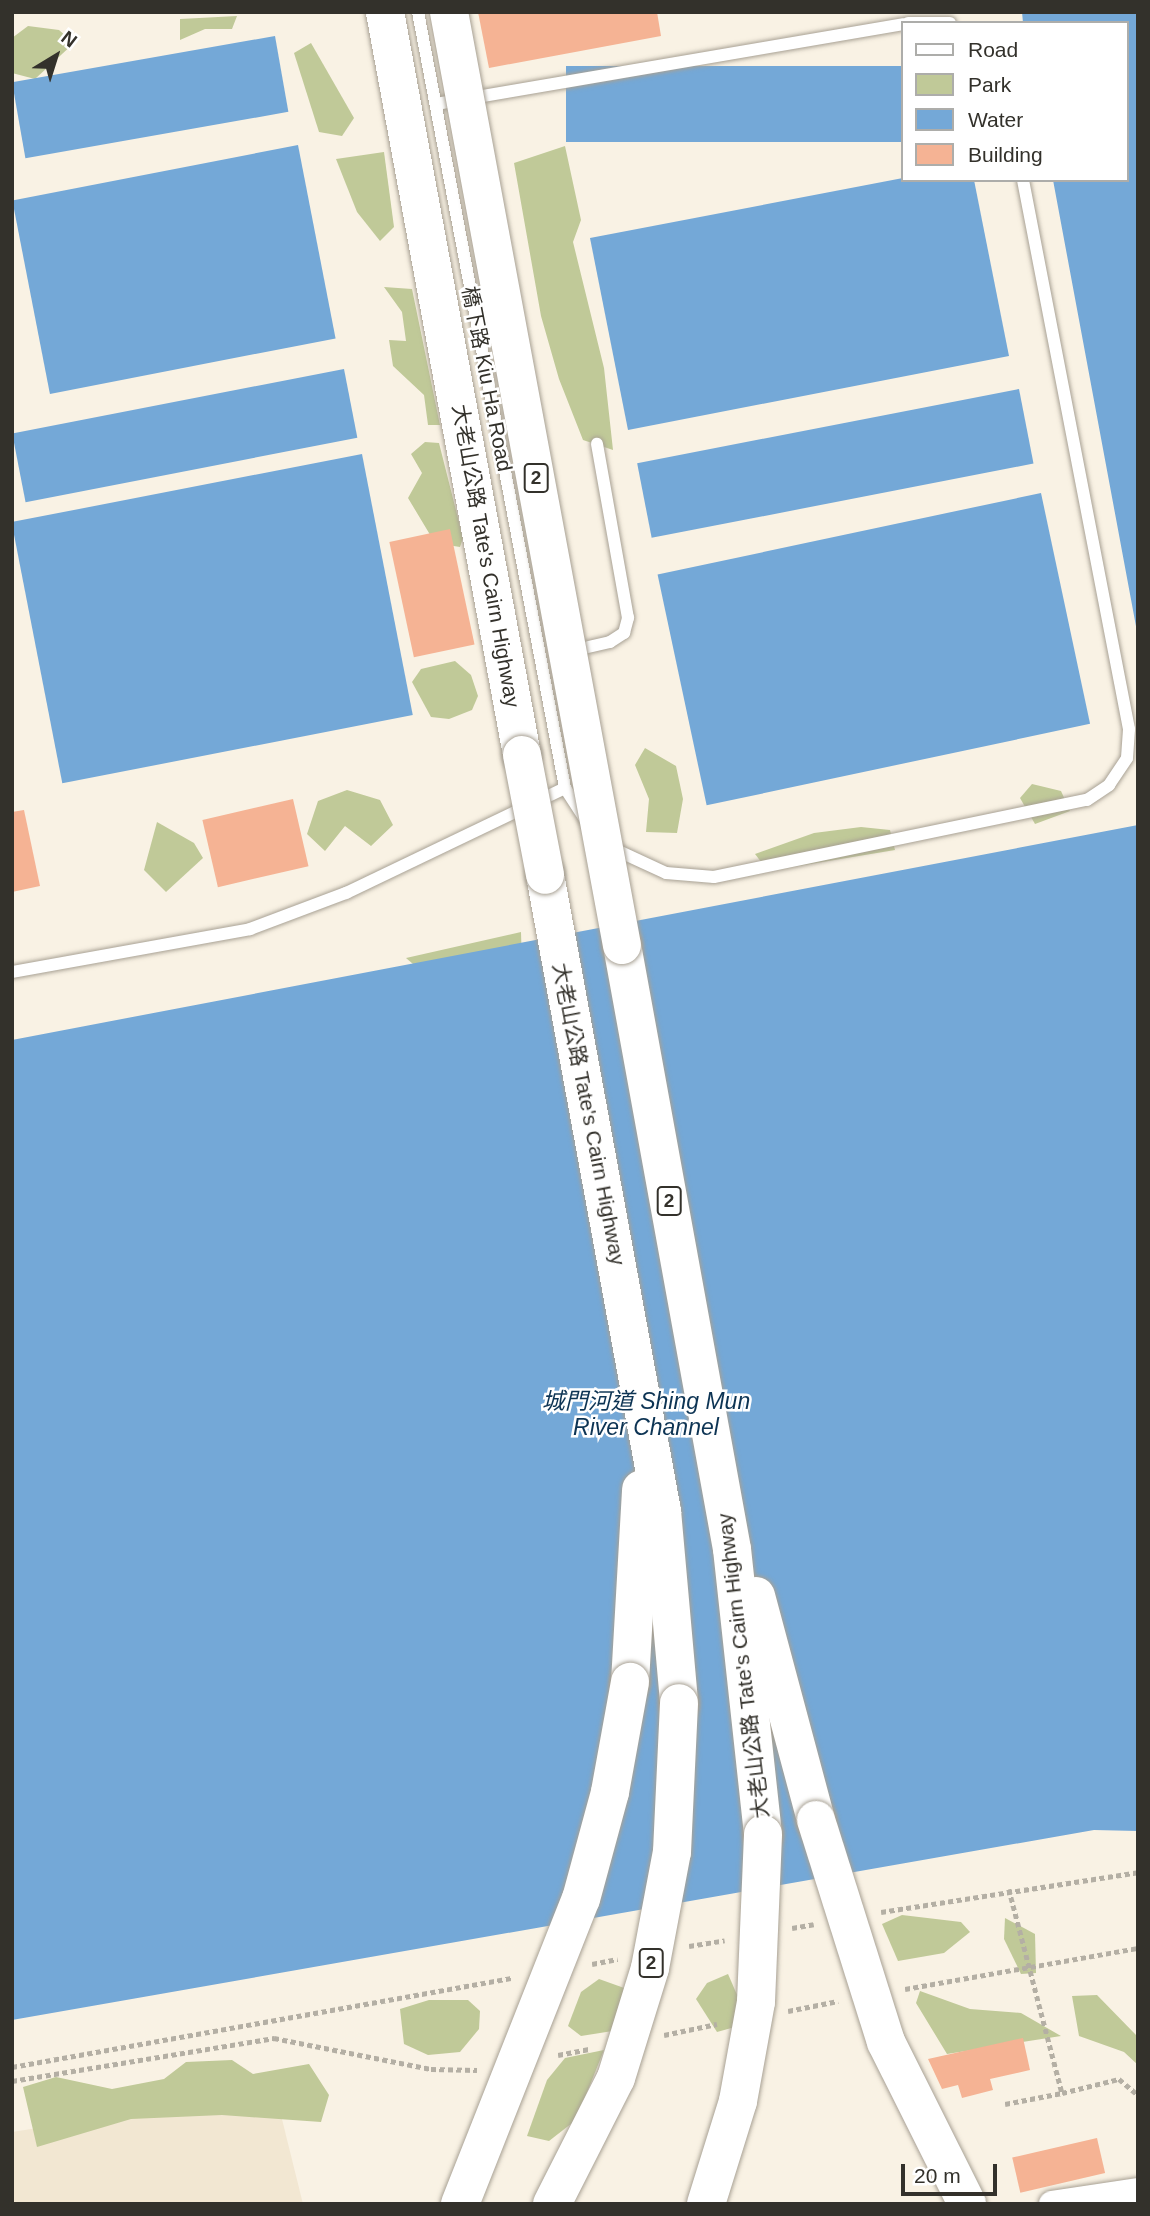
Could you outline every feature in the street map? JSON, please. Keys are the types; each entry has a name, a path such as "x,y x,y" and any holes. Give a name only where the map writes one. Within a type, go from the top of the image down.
{"highway":[{"name":"大老山公路 Tate's Cairn Highway","path":"385,12 662,1511 678,1678 673,1853 650,1968 616,2078 552,2204"},
{"name":"大老山公路 Tate's Cairn Highway","path":"449,12 722,1487 756,1746 762,1923 748,2053 706,2204"},
{"path":"460,2204 569,1933 607,1805 630,1682 646,1431"},
{"path":"722,1487 866,1988 914,2104 967,2204"}],"street":[{"path":"1052,2204 1138,2191"}],"lane":[{"name":"橋下路 Kiu Ha Road","path":"418,12 565,788 577,813 624,859 666,873 714,877 1087,800 1109,785 1127,758 1129,729 1023,182"},
{"path":"436,104 902,24"},
{"path":"540,658 624,633 628,618 597,444"},
{"path":"12,972 250,929 346,893 565,788"}],"path":[{"path":"1009,1889 1062,2092"},
{"path":"1068,1959 1138,1948"},
{"path":"1005,2104 1119,2079 1138,2095"}],"shaded area":[{"path":"275,2091 303,2204 12,2204 12,2132"}],"green space":[{"path":"237,16 232,29 205,29 180,40 180,19"},
{"path":"28,26 59,30 74,43 35,79 12,73 12,38"},
{"path":"311,43 354,118 342,136 319,132 294,53"},
{"path":"565,146 581,220 573,242 604,368 613,450 583,440 559,379 541,316 514,163"},
{"path":"384,152 394,227 380,241 357,212 336,159"},
{"path":"384,287 412,289 440,425 428,425 424,395 393,366 389,340 406,341 402,312"},
{"path":"425,442 439,443 463,538 460,547 435,543 408,498 422,473 411,454"},
{"path":"455,661 471,675 478,696 472,710 449,719 431,717 412,682 421,669"},
{"path":"645,748 676,766 683,799 677,833 646,832 649,799 635,765"},
{"path":"1032,784 1061,791 1070,811 1035,824 1020,798"},
{"path":"347,790 380,800 393,825 371,846 345,826 325,851 307,834 318,801"},
{"path":"157,822 194,843 203,858 166,892 144,870"},
{"path":"861,827 890,830 895,850 768,871 755,854 814,833"},
{"path":"521,932 522,965 413,964 406,958"},
{"path":"902,1915 961,1922 970,1932 944,1953 898,1961 882,1924"},
{"path":"1005,1918 1035,1934 1036,1973 1021,1974 1004,1939"},
{"path":"728,1974 738,1997 735,2027 717,2032 696,1999 707,1983"},
{"path":"599,1979 627,1989 619,2030 581,2036 568,2026 581,1992"},
{"path":"920,1991 970,2009 1021,2013 1061,2036 947,2054 916,2003"},
{"path":"1097,1995 1136,2035 1138,2065 1124,2052 1079,2036 1072,1996"},
{"path":"429,2000 468,2000 480,2011 479,2029 460,2052 428,2055 404,2044 400,2009"},
{"path":"604,2050 576,2120 549,2141 527,2136 547,2080 565,2058"},
{"path":"232,2060 253,2074 309,2064 329,2095 321,2122 222,2115 131,2119 37,2147 23,2087 56,2077 112,2089 164,2079 186,2062"}],"water":[{"path":"1022,12 1138,12 1138,637 1053,182 1129,182 1129,21 1023,21"},
{"path":"275,36 288,112 25,158 12,82"},
{"path":"566,66 902,66 902,142 566,142"},
{"path":"298,145 336,338 50,394 12,201"},
{"path":"902,178 902,182 974,182 1009,356 628,430 590,238"},
{"path":"344,369 357,438 26,502 12,433"},
{"path":"1019,389 1034,464 652,538 637,463"},
{"path":"362,454 413,715 62,783 12,522"},
{"path":"1041,493 1090,724 707,805 658,575"},
{"name":"城門河道 Shing Mun River Channel","path":"1138,825 1138,1831 1094,1830 12,2020 12,1040"}],"building":[{"path":"478,12 657,12 661,36 489,68"},
{"path":"450,529 475,644 414,657 389,542"},
{"path":"293,799 309,866 218,887 202,820"},
{"path":"24,810 40,886 12,892 12,812"},
{"path":"1023,2038 1030,2070 990,2079 993,2090 962,2098 958,2085 942,2089 928,2059"},
{"path":"1097,2138 1105,2173 1020,2193 1012,2158"}]}
